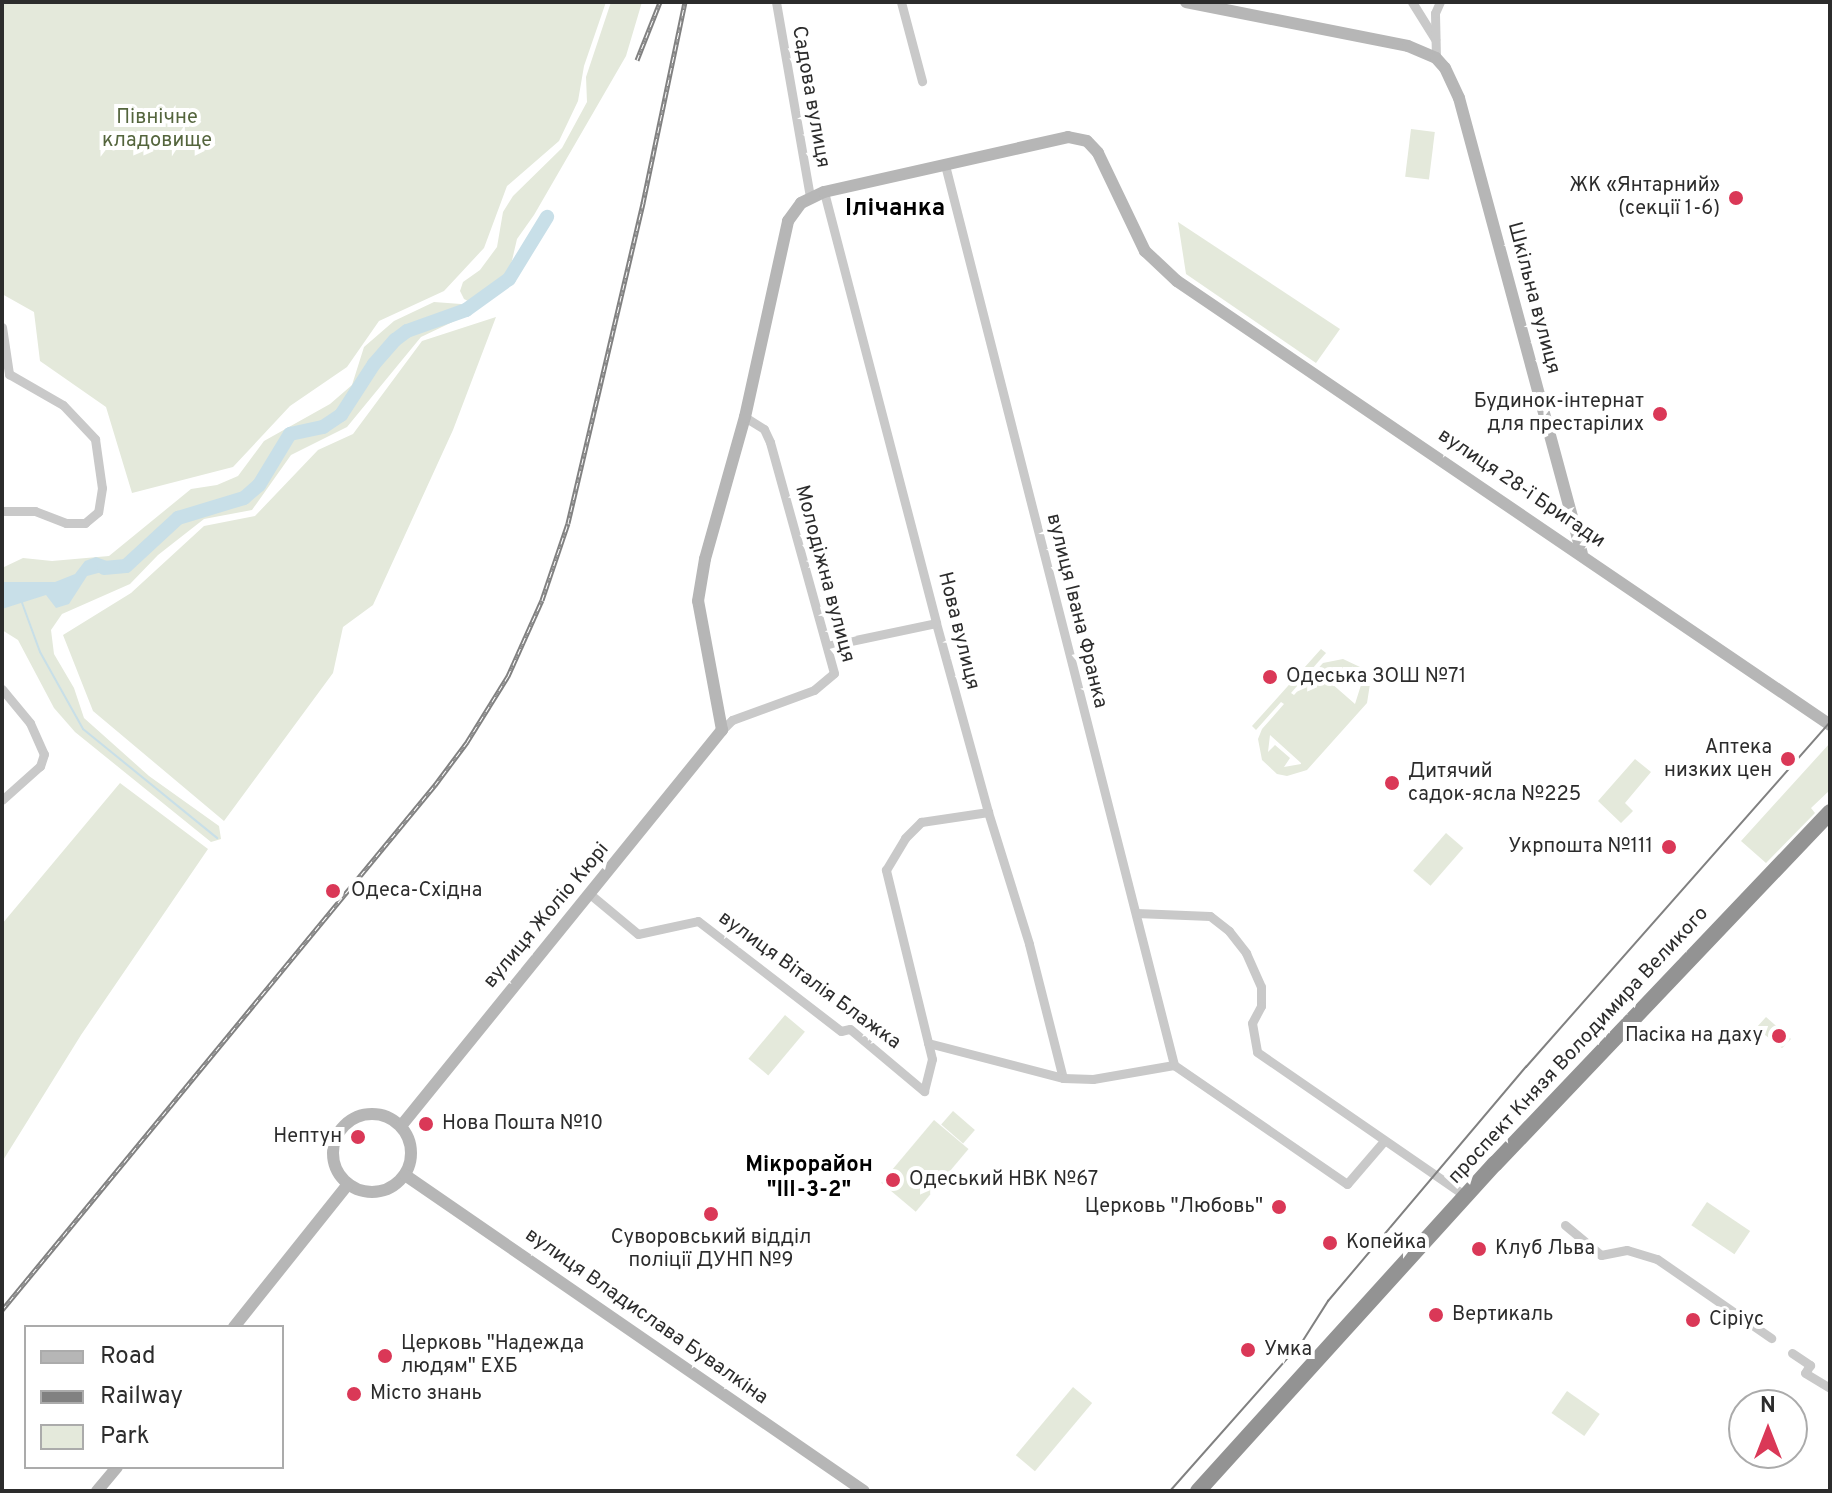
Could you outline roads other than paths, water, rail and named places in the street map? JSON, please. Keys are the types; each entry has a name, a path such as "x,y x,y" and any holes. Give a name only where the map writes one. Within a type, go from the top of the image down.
{"highway":[{"name":"проспект Князя Володимира Великого","path":"1198,1491 1466,1196 1830,812"}],"street":[{"name":"Садова вулиця","path":"776,2 810,197"},
{"path":"901,2 922,81"},
{"path":"1186,2 1379,39 1436,58"},
{"path":"1412,2 1435,39"},
{"name":"Шкільна вулиця","path":"1440,2 1435,13 1436,58 1445,68 1459,98 1582,553"},
{"name":"вулиця 28-ї Бригади","path":"945,165 1068,137 1087,141 1098,153 1145,251 1188,289 1582,553 1830,725"},
{"path":"722,730 698,601 705,559 745,417 788,221 810,197 824,192 945,165"},
{"name":"вулиця Івана Франка","path":"945,165 1174,1065"},
{"name":"Нова вулиця","path":"824,192 936,623 988,812 1029,944 1063,1078"},
{"path":"2,327 9,374 63,405 95,439 102,488 98,512 85,523 77,525 35,511 2,511"},
{"name":"Молодіжна вулиця","path":"722,730 732,720 814,690 833,678 827,646 770,442 764,429 745,417"},
{"path":"827,646 936,623"},
{"path":"2,689 30,723 44,754 40,766 2,800"},
{"name":"вулиця Жоліо Кюрі","path":"401,1126 722,730"},
{"path":"928,1043 886,870 905,838 921,822 988,812"},
{"name":"вулиця Віталія Блажка","path":"591,895 638,934 698,921 841,1031 850,1029 924,1091 932,1059 928,1043 1063,1078 1093,1079 1174,1065"},
{"path":"1136,913 1210,916 1229,931 1246,953 1261,987 1261,1006 1252,1023 1257,1052 1466,1196"},
{"path":"1174,1065 1347,1184 1384,1141"},
{"path":"365,1114 390,1118 401,1126 411,1150 405,1175 385,1191 372,1193 348,1184 333,1163 332,1150 338,1131 365,1114"},
{"name":"вулиця Владислава Бувалкіна","path":"405,1175 864,1491"},
{"path":"236,1325 348,1184"},
{"path":"1565,1225 1601,1255 1627,1250 1657,1259 1771,1338"},
{"path":"1792,1353 1810,1365 1805,1373 1830,1388"},
{"path":"97,1491 115,1469"}],"water":[{"path":"96,557 107,561 102,572 87,576 69,604 56,608 46,595 2,609 2,582 55,582 75,574 85,561"}],"waterway":[{"path":"104,568 126,566 178,518 244,498 259,485 290,434 323,427 341,415 374,364 395,340 407,331 466,310 509,279 547,217"},
{"path":"21,600 40,652 83,729 217,838"}],"tram line":[{"path":"1170,1491 1302,1342 1328,1301 1526,1067 1830,722"}],"railway":[{"path":"637,60 660,2"},
{"path":"2,1310 435,785 467,742 508,676 542,600 568,523 643,203 685,2"}],"place":[{"name":"ЖК «Янтарний» (секції 1-6)","path":"1736,198"},
{"name":"Будинок-інтернат для престарілих","path":"1660,414"},
{"name":"Одеська ЗОШ №71","path":"1270,677"},
{"name":"Аптека низких цен","path":"1788,759"},
{"name":"Дитячий садок-ясла №225","path":"1392,783"},
{"name":"Укрпошта №111","path":"1669,847"},
{"name":"Одеса-Східна","path":"333,891"},
{"name":"Пасіка на даху","path":"1779,1036"},
{"name":"Нова Пошта №10","path":"426,1124"},
{"name":"Нептун","path":"358,1137"},
{"name":"Одеський НВК №67","path":"893,1180"},
{"name":"Церковь \"Любовь\"","path":"1279,1207"},
{"name":"Суворовський відділ поліції ДУНП №9","path":"711,1214"},
{"name":"Копейка","path":"1330,1243"},
{"name":"Клуб Льва","path":"1479,1249"},
{"name":"Вертикаль","path":"1436,1315"},
{"name":"Сіріус","path":"1693,1320"},
{"name":"Умка","path":"1248,1350"},
{"name":"Церковь \"Надежда людям\" ЕХБ","path":"385,1356"},
{"name":"Місто знань","path":"354,1394"}],"district":[{"name":"Ілічанка","path":"895,210"},
{"name":"Мікрорайон \"ІІІ-3-2\"","path":"809,1178"}],"park label":[{"name":"Північне кладовище","path":"157,130"}]}
